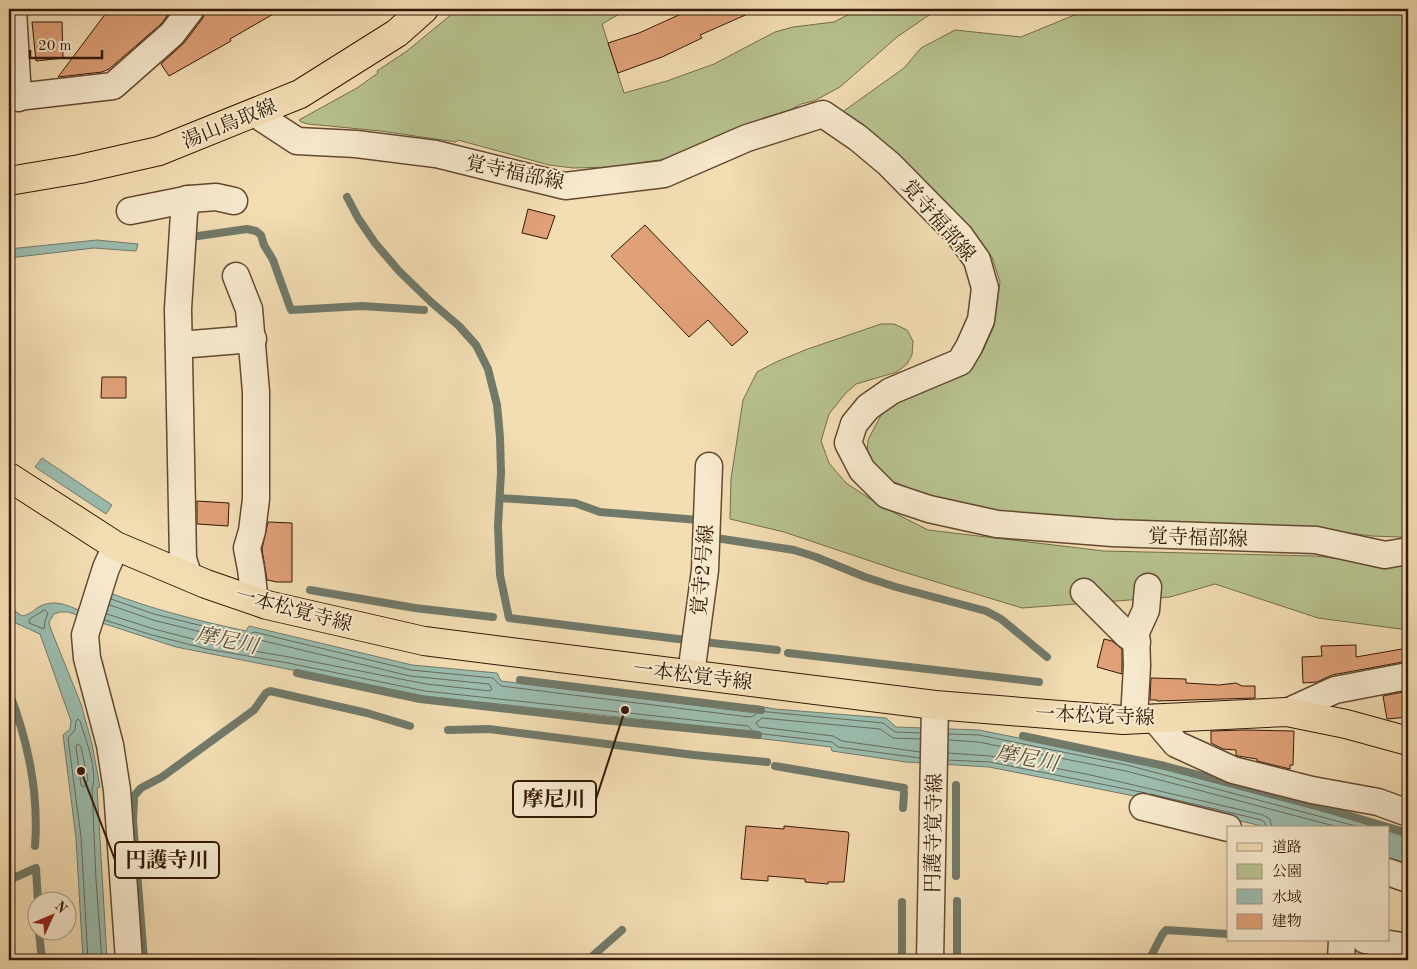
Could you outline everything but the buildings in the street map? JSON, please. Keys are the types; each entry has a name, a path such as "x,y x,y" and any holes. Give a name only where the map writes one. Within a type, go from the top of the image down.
{"main road":[{"name":"湯山鳥取線","path":"9,181 80,169 159,151 300,94 397,33 424,9"},
{"name":"一本松覚寺線","path":"9,477 112,557 190,577 267,605 424,641 691,674 935,714 1144,718 1287,712 1346,724 1408,740"}],"street":[{"path":"13,9 13,98 113,86 172,34 191,9"},
{"name":"覚寺福部線","path":"254,113 297,141 356,144 436,154 564,186 664,174 747,138 823,114 858,138 889,164 960,236 977,260 985,288 981,320 960,362 891,391 868,407 854,424 848,443 862,470 887,495 929,509 997,524 1122,534 1316,540 1385,555 1408,551"},
{"path":"130,211 187,199 216,197 234,201"},
{"path":"187,199 184,214 178,309 183,559 190,577"},
{"path":"236,276 249,309 256,392 256,499 252,531 246,548 251,570 254,601"},
{"path":"179,345 252,339"},
{"name":"覚寺2号線","path":"691,674 705,570 710,466"},
{"path":"112,557 85,635 87,658 110,745 117,790 129,960"},
{"path":"1148,587 1146,610 1136,632 1137,666 1144,718 1176,744 1233,770 1312,790 1378,802 1408,813"},
{"path":"1084,592 1127,635 1137,642"},
{"path":"1287,712 1335,690 1408,676"},
{"name":"円護寺覚寺線","path":"930,960 935,714"},
{"path":"1143,807 1227,828"},
{"path":"1390,873 1408,879"},
{"path":"1341,960 1342,942"},
{"path":"1379,942 1408,946"}],"green space":[{"path":"458,9 628,9 602,24 624,93 667,81 714,64 775,32 793,27 834,22 859,9 941,9 897,37 840,87 814,101 801,104 783,114 681,154 659,160 613,167 573,168 549,165 458,140 456,142 381,131 308,124 299,120 357,88 378,73 377,71 407,51"},
{"path":"1089,9 1408,9 1408,534 1401,537 1372,536 1311,528 1064,519 996,513 939,500 892,481 867,455 868,440 881,415 901,400 969,369 983,351 994,326 1000,282 992,257 965,224 927,189 863,124 841,113 904,68 921,48 955,30 1021,37"},
{"path":"881,324 894,324 907,330 913,341 912,355 907,364 897,372 856,384 845,394 829,414 821,441 829,463 846,483 881,506 928,530 1104,551 1316,556 1396,566 1408,564 1408,630 1318,618 1215,584 1170,597 1022,608 897,570 784,532 730,519 731,479 743,400 757,372 805,350"}],"water":[{"path":"97,240 138,244 136,251 94,248 9,258 9,249"},
{"path":"42,458 112,505 106,514 35,467"},
{"path":"105,591 157,609 228,627 246,631 249,626 412,665 497,673 501,681 751,712 752,705 775,709 886,718 896,727 979,730 1128,760 1373,826 1262,826 1139,797 989,767 906,762 832,751 831,747 748,737 748,731 424,696 176,647 68,612 60,612 54,614 49,622 50,627 81,704 92,744 100,787 97,788 107,960 83,960 76,838 63,735 70,729 71,721 40,634 11,621 9,618 9,602 16,612 22,616 49,603 66,605 83,612"},
{"path":"1390,832 1408,838 1408,869 1390,863"}],"waterway":[{"path":"347,197 358,218 375,243 399,271 459,326 476,345 488,369 497,405 500,437 501,473 498,526 500,575 509,618 686,640"},
{"path":"198,236 247,229 256,231 261,235 264,245 273,260 291,310 362,306 424,310"},
{"path":"500,498 575,503 600,512 699,520"},
{"path":"716,538 794,550 896,587 986,611 1001,619 1047,657"},
{"path":"310,590 415,608 493,617"},
{"path":"703,642 777,650"},
{"path":"788,653 1039,682"},
{"path":"297,673 420,699 603,720 758,735"},
{"path":"520,680 761,710"},
{"path":"134,796 141,788 162,777 254,710 266,693 270,691 367,713 410,726"},
{"path":"9,692 22,729 31,768 35,806 35,846"},
{"path":"448,730 489,729 694,755 767,762"},
{"path":"1023,736 1165,766 1384,826"},
{"path":"775,766 904,788"},
{"path":"956,785 956,876"},
{"path":"903,808 904,793"},
{"path":"134,800 133,821 144,960"},
{"path":"1390,828 1408,833"},
{"path":"9,880 36,868 37,892"},
{"path":"957,901 957,960"},
{"path":"902,902 902,960"},
{"path":"588,960 622,930"},
{"path":"1149,960 1166,930 1227,934"},
{"path":"40,942 42,960"}],"place":[{"name":"摩尼川","path":"625,710"},
{"name":"円護寺川","path":"81,771"}]}
